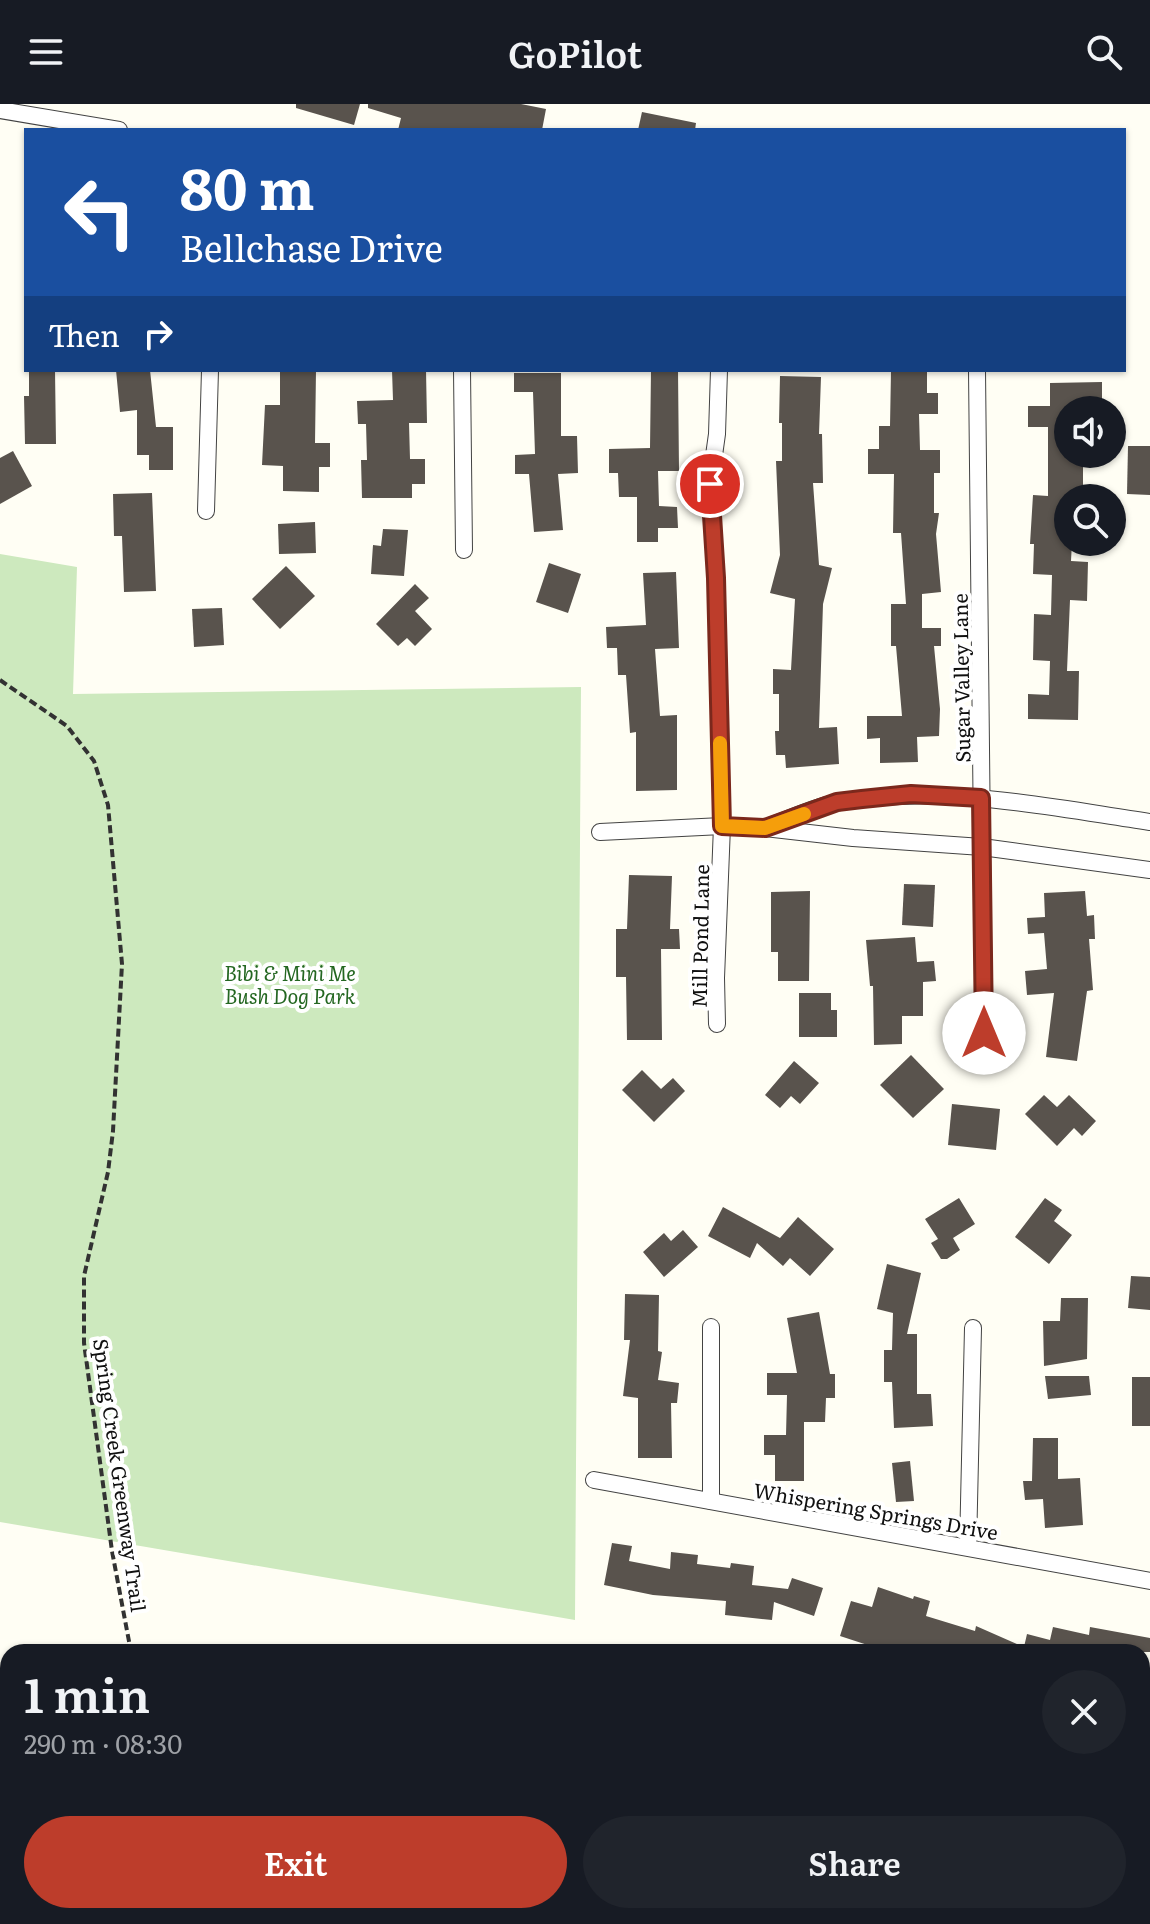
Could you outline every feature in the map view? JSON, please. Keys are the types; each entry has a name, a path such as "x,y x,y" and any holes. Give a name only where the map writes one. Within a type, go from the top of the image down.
{"street":[{"path":"0,110 107,128"},
{"path":"206,511 210,372"},
{"path":"462,372 464,550"},
{"name":"Mill Pond Lane","path":"717,1024 722,826 716,578 710,484 717,434 719,372"},
{"name":"Sugar Valley Lane","path":"977,372 984,1033"},
{"path":"765,828 837,802 911,794 981,798 1150,822"},
{"path":"600,832 722,826 765,828 982,847 1150,870"},
{"path":"711,1327 711,1501"},
{"path":"968,1547 973,1328"},
{"name":"Whispering Springs Drive","path":"594,1480 1150,1581"}],"path":[{"name":"Spring Creek Greenway Trail","path":"0,680 67,726 94,761 108,805 122,964 113,1131 108,1172 84,1276 84,1343 112,1551 129,1644"}],"green space":[{"name":"Bibi & Mini Me Bush Dog Park","path":"0,554 77,567 73,694 581,687 575,1620 0,1522"}],"building":[{"path":"296,104 360,104 354,125 296,108"},
{"path":"368,104 521,104 546,109 542,128 398,128 401,118 368,108"},
{"path":"642,112 696,123 695,128 638,128"},
{"path":"29,372 55,372 56,444 25,444 24,396 29,396"},
{"path":"116,372 150,372 156,427 173,427 173,470 149,470 149,455 137,455 137,410 120,412"},
{"path":"280,372 316,372 315,443 330,443 330,467 319,467 319,492 283,491 283,466 262,465 265,405 280,405"},
{"path":"392,372 426,372 427,423 409,423 410,459 425,459 425,484 412,484 412,498 362,498 361,460 367,460 366,424 358,424 357,401 393,400"},
{"path":"651,372 678,372 679,471 658,471 659,506 677,507 678,528 658,528 658,542 637,542 637,497 619,497 618,473 609,473 609,449 650,448"},
{"path":"891,372 927,372 927,393 938,393 938,414 919,414 920,450 940,450 940,473 934,473 934,513 939,513 936,534 941,592 922,594 922,628 941,628 941,646 934,646 940,709 939,736 917,737 918,762 880,763 880,738 867,739 867,716 902,716 896,646 891,646 891,604 906,604 901,533 893,533 894,474 868,474 868,449 879,449 879,426 890,426"},
{"path":"514,373 561,373 561,436 577,436 578,473 558,474 563,530 534,532 529,474 515,474 515,455 535,454 533,392 514,392"},
{"path":"780,376 821,377 819,434 822,434 823,483 813,483 819,565 832,568 823,604 819,728 837,727 839,764 786,768 785,755 776,755 779,694 773,694 773,669 791,670 795,599 770,593 780,555 776,461 782,461"},
{"path":"1102,382 1102,396 1054,396 1054,468 1083,468 1083,484 1054,484 1054,556 1071,556 1071,561 1088,562 1087,601 1070,600 1067,671 1079,671 1078,720 1028,719 1028,694 1049,695 1050,661 1033,660 1034,614 1051,615 1052,575 1033,574 1034,544 1030,544 1033,495 1048,496 1048,427 1028,427 1028,406 1050,406 1050,383"},
{"path":"1128,446 1150,446 1150,495 1127,494"},
{"path":"13,451 32,486 0,504 0,458"},
{"path":"152,493 156,591 124,592 122,536 114,536 113,494"},
{"path":"315,522 316,553 279,554 278,524"},
{"path":"383,529 408,530 404,576 371,574 373,545 381,546"},
{"path":"549,563 581,574 568,613 536,602"},
{"path":"286,566 315,596 280,629 252,599"},
{"path":"676,572 679,648 655,649 660,716 677,715 677,790 636,791 636,732 630,733 626,675 618,675 617,648 607,648 606,627 646,625 643,573"},
{"path":"415,584 429,598 415,611 432,629 415,646 407,638 398,646 376,624"},
{"path":"222,608 224,645 194,647 192,609"},
{"path":"629,875 672,876 670,929 679,929 680,949 661,949 662,1040 627,1040 626,977 616,977 616,929 627,929"},
{"path":"904,884 935,885 933,927 902,925"},
{"path":"810,891 809,981 778,981 778,952 771,952 771,892"},
{"path":"1085,891 1087,916 1094,915 1095,939 1089,939 1093,990 1087,991 1077,1061 1046,1057 1054,993 1027,995 1025,971 1047,969 1044,933 1028,934 1027,918 1045,917 1044,893"},
{"path":"915,937 917,962 934,961 936,981 923,982 923,1016 902,1016 902,1044 874,1045 873,986 870,986 866,940"},
{"path":"799,993 831,993 831,1010 837,1010 837,1037 799,1037"},
{"path":"911,1055 944,1089 913,1118 880,1085"},
{"path":"794,1061 819,1083 800,1104 791,1096 780,1108 765,1095"},
{"path":"642,1070 661,1089 673,1078 685,1091 654,1122 622,1090"},
{"path":"1044,1095 1057,1107 1069,1095 1096,1121 1082,1136 1074,1128 1057,1146 1025,1114"},
{"path":"952,1104 1000,1109 996,1150 948,1145"},
{"path":"959,1198 975,1224 953,1238 960,1250 947,1259 941,1259 931,1243 938,1239 925,1219"},
{"path":"1045,1198 1062,1210 1054,1221 1072,1235 1049,1264 1015,1237"},
{"path":"723,1207 780,1238 798,1217 834,1249 810,1276 790,1258 783,1266 757,1243 750,1258 708,1236"},
{"path":"683,1230 698,1247 664,1277 643,1252 664,1233 671,1241"},
{"path":"887,1264 921,1273 907,1334 917,1334 917,1394 931,1394 933,1426 894,1428 892,1382 884,1382 884,1350 892,1350 893,1313 877,1309"},
{"path":"1131,1276 1150,1277 1150,1310 1128,1308"},
{"path":"625,1294 659,1295 658,1351 662,1352 658,1380 679,1383 677,1403 671,1403 672,1458 638,1458 638,1398 623,1396 630,1340 624,1340"},
{"path":"1061,1298 1088,1298 1087,1359 1044,1366 1043,1321 1060,1321"},
{"path":"819,1312 830,1374 835,1374 835,1398 826,1398 825,1422 804,1422 804,1481 775,1481 775,1455 764,1455 764,1435 786,1435 787,1395 767,1395 767,1373 797,1373 787,1318"},
{"path":"1045,1376 1089,1376 1091,1395 1048,1399"},
{"path":"1132,1377 1150,1377 1150,1426 1132,1426"},
{"path":"1033,1438 1058,1438 1058,1479 1080,1478 1083,1525 1045,1528 1043,1499 1025,1500 1023,1481 1032,1481"},
{"path":"910,1461 914,1501 896,1502 892,1463"},
{"path":"612,1543 632,1546 629,1561 670,1569 671,1552 698,1555 697,1564 730,1568 731,1563 754,1566 752,1585 788,1589 792,1578 823,1588 814,1616 774,1602 772,1620 725,1615 726,1601 653,1595 604,1585"},
{"path":"878,1587 913,1599 914,1596 930,1601 926,1616 975,1631 976,1626 1017,1644 864,1644 840,1636 851,1601 872,1607"},
{"path":"1053,1627 1089,1635 1090,1627 1150,1638 1150,1644 1025,1644 1027,1634 1050,1640"}],"slow traffic":[{"path":"720,743 722,826 765,828 804,814"}],"route":[{"path":"710,484 716,578 722,826 765,828 837,802 862,799 911,794 981,798 984,1033"}]}
